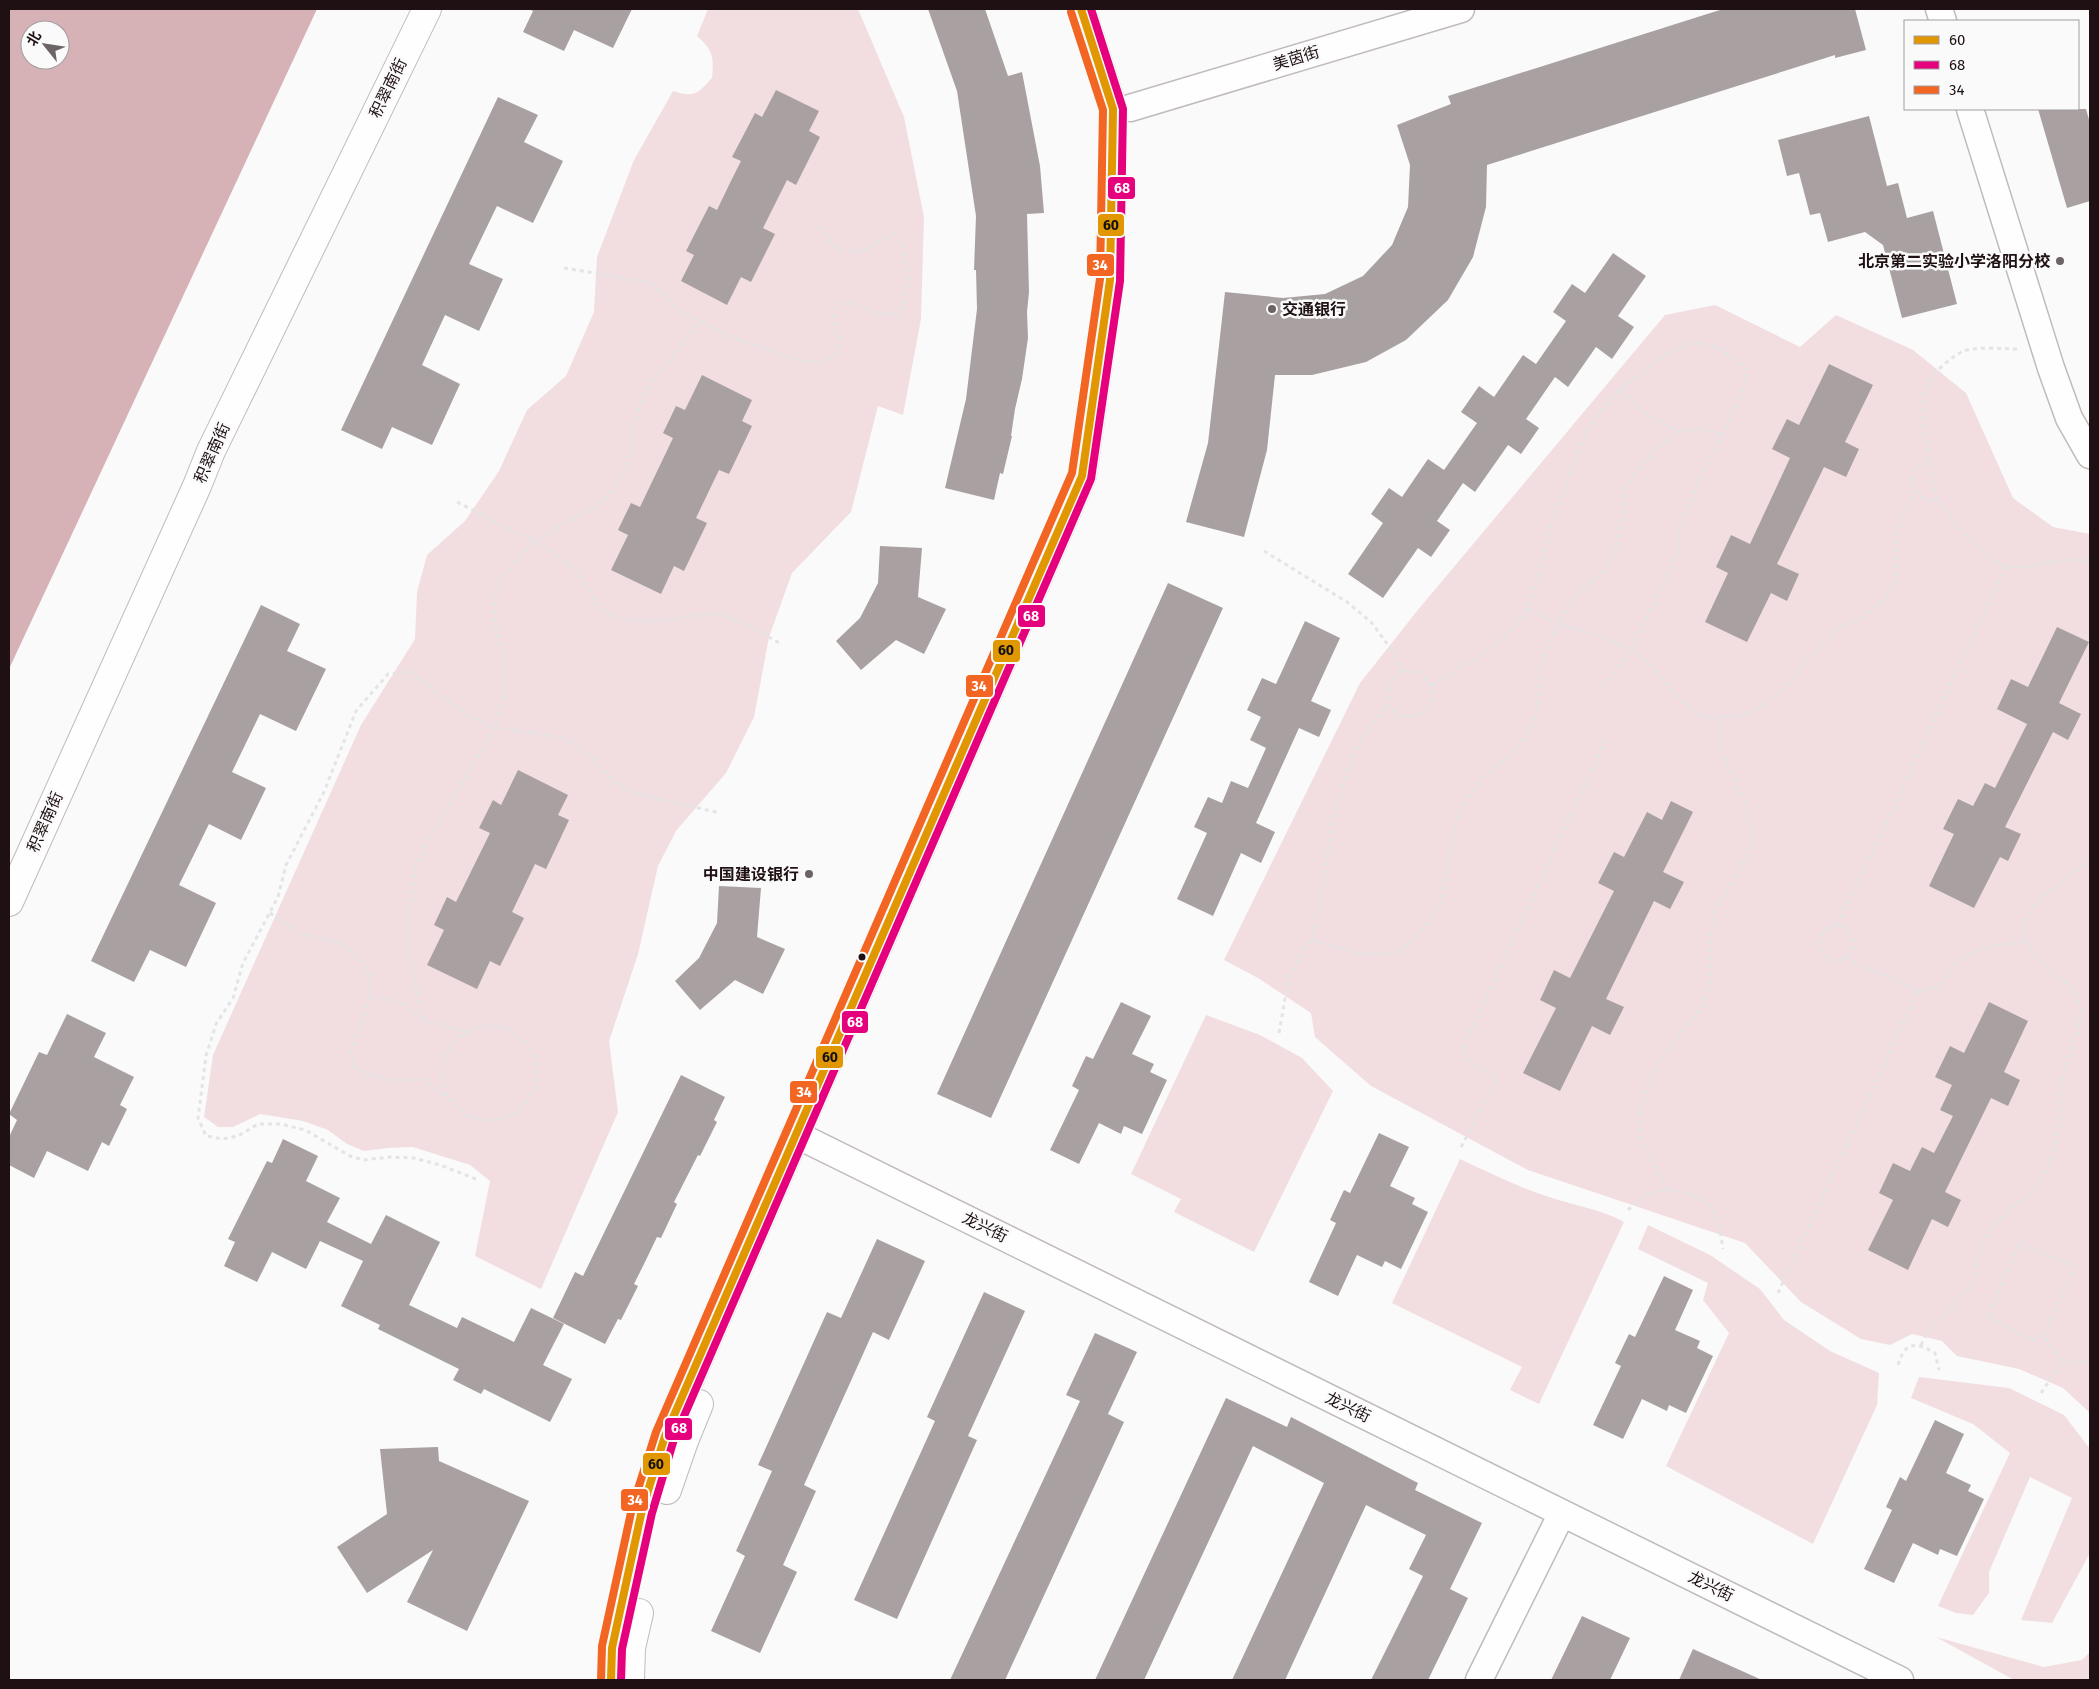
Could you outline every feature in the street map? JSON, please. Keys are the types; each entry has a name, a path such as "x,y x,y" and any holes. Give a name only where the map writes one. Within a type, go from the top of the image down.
{"main road":[{"name":"积翠南街","path":"9,902 189,504 211,450 427,9"},
{"path":"630,1680 631,1648 660,1513 684,1441 803,1137 1082,476 1110,280 1114,109 1081,9"},
{"path":"611,1680 612,1648 642,1510 665,1436 803,1137 1100,477 1127,283 1130,108 1098,9"}],"street":[{"name":"美茵街","path":"1130,108 1461,9"},
{"path":"1970,110 2045,349 2069,418 2090,455"},
{"name":"龙兴街","path":"803,1137 1900,1680"},
{"path":"1479,1680 1562,1513"}],"path":[{"path":"564,268 650,282 682,312 737,339 796,360 820,362 835,357 840,339 833,318 835,309 846,302 880,314 896,314 905,305 908,277 903,245 893,234 860,252 838,250 816,222"},
{"path":"423,1020 409,954 410,904 415,869 429,838 495,728 506,692 505,661 494,621 494,602 503,576 534,540 590,510 608,495 623,473 631,451 632,434 640,404 650,382 677,352 700,320"},
{"path":"1431,686 1486,652 1511,630 1527,609 1540,569 1550,528 1582,442 1598,413 1620,389 1670,352 1695,342 1720,348 1748,371 1738,401 1680,522 1678,554 1631,650 1600,692"},
{"path":"2045,349 1964,351 1940,367 1925,389 1924,422 1929,460 1938,499 1976,547 2013,569 2048,562 2083,559 2090,562"},
{"path":"1620,389 1632,404 1653,419 1680,431 1702,429 1722,434"},
{"path":"1311,940 1362,954 1395,954 1420,932 1441,902 1456,821 1468,797 1486,774 1512,754 1528,734 1537,711 1542,660 1559,624 1569,603 1586,585 1603,572 1614,553 1622,527 1625,487 1632,476 1658,447 1680,431"},
{"path":"1929,460 1916,467 1911,480 1915,493 1926,500 1938,499"},
{"path":"1527,609 1559,624 1598,635 1631,650 1652,665 1667,685 1691,710 1707,718 1746,715 1778,694 1820,646 1840,627 1864,618 1887,597 1897,574 1896,543 1900,518 1915,493"},
{"path":"457,502 494,523 534,540 551,550 576,570 598,604 610,616 633,622 661,622 702,614 720,614 750,626 781,644"},
{"path":"1264,551 1347,602 1371,622 1391,649 1402,671"},
{"path":"1838,925 2006,566"},
{"path":"1279,1033 1289,976 1311,940 1318,916 1334,814 1347,770 1362,738 1387,705 1387,685 1402,671 1419,672 1431,686 1431,704 1418,716 1400,717 1387,705"},
{"path":"476,1179 440,1165 414,1158 390,1157 363,1160 350,1156 305,1130 282,1124 258,1124 238,1136 223,1140 206,1136 198,1118 206,1056 216,1024 233,998 243,963 278,897 286,865 324,792 356,711 388,674 409,672 469,716 495,728 557,736 580,746 615,782 630,792 720,813"},
{"path":"1667,1190 1642,1142 1638,1121 1644,1092 1658,1063 1704,1005 1710,985 1710,935 1716,909 1749,853 1752,834 1746,803 1723,757 1718,718"},
{"path":"1461,1146 1498,1077 1468,1061 1462,1049 1606,739"},
{"path":"1921,1345 1926,1334 1971,1286 1988,1232 2010,1210 2032,1193 2050,1160 2058,1128 2059,1092 2067,1061 2078,1034 2082,1011 2075,992 2035,957 2027,940 2025,921 2036,902 2080,868 2090,857"},
{"path":"270,913 300,934 339,943 358,956 368,974 370,996 351,1051 354,1066 367,1075 394,1080 423,1079 468,1118 498,1121 524,1107 537,1080 532,1052 512,1030 488,1024 464,1031 446,1049 440,1074 447,1098"},
{"path":"1847,958 1854,946 1850,932 1838,925 1824,929 1818,941 1822,955 1834,962 1847,958 1918,991 1939,986 1954,967 1968,954 2027,940"},
{"path":"1778,1293 1918,991"},
{"path":"370,996 401,1003 423,1020 464,1031"},
{"path":"1628,1210 1646,1194 1667,1190 1691,1194 1711,1208 1720,1231 1723,1249"},
{"path":"2019,1244 2074,1267 2044,1336 2032,1340 1988,1317 2019,1244"},
{"path":"2044,1336 2062,1362"},
{"path":"1898,1365 1901,1354 1910,1347 1921,1345 1935,1353 1939,1370"},
{"path":"2062,1362 2090,1363"},
{"path":"2041,1393 2062,1362"}],"shaded area":[{"path":"9,9 317,9 9,669"},
{"path":"708,9 858,9 904,117 924,217 921,319 903,415 878,406 851,512 792,573 769,637 754,717 726,773 676,831 658,866 638,954 609,1041 618,1112 541,1289 475,1256 490,1181 470,1165 413,1147 364,1151 347,1144 328,1130 303,1121 260,1114 233,1127 218,1127 204,1117 213,1055 361,725 415,639 417,592 427,555 465,521 499,471 527,410 566,376 594,312 597,257 634,160 673,91 686,94 695,93 703,88 712,78 713,65 711,55 697,36"},
{"path":"1715,305 1800,347 1836,315 1913,350 1966,393 2013,498 2053,527 2090,534 2090,1413 2063,1388 2019,1369 1957,1356 1942,1341 1912,1334 1890,1345 1861,1339 1801,1302 1745,1243 1528,1170 1371,1086 1315,1037 1311,1013 1258,978 1224,960 1360,683 1417,611 1665,315"},
{"path":"1206,1015 1260,1035 1302,1058 1333,1091 1254,1252 1174,1212 1181,1199 1131,1174"},
{"path":"1460,1159 1528,1190 1597,1211 1624,1222 1539,1404 1510,1390 1522,1367 1392,1303"},
{"path":"1648,1225 1710,1255 1760,1289 1784,1320 1830,1351 1879,1373 1877,1405 1813,1544 1666,1466 1729,1333 1703,1300 1708,1283 1638,1249"},
{"path":"1919,1377 2009,1388 2064,1415 2090,1449 2090,1553 2052,1623 2021,1620 2072,1498 2030,1477 1989,1572 1989,1593 1973,1615 1956,1613 1938,1606 2010,1453 1973,1424 1911,1398"},
{"path":"1936,1637 2044,1667 2082,1660 2090,1652 2090,1680 2014,1680"}],"building":[{"path":"529,9 632,9 613,48 574,30 564,51 523,32 533,11"},
{"path":"928,9 985,9 1008,76 1022,72 1040,166 1044,213 1027,214 1028,338 1012,436 1003,474 1000,473 994,500 945,488 966,399 977,309 976,270 974,270 976,216 957,91"},
{"path":"1723,9 1855,9 1866,50 1835,58 1835,55 1487,165 1486,207 1473,257 1448,300 1406,340 1366,362 1312,375 1275,375 1267,450 1244,537 1186,522 1208,443 1225,292 1283,298 1325,294 1363,276 1392,245 1408,207 1410,165 1397,125 1451,104 1448,96"},
{"path":"776,90 819,111 809,131 820,137 796,185 787,180 763,228 775,234 751,282 741,277 727,305 681,281 694,255 686,251 709,206 717,210 741,161 732,157 755,113 762,117"},
{"path":"498,97 538,115 524,142 563,161 533,223 497,206 469,264 503,279 479,331 445,315 422,365 460,384 432,445 392,427 382,449 341,430"},
{"path":"2086,109 2090,123 2090,201 2067,208 2038,110"},
{"path":"1869,116 1887,186 1898,183 1907,218 1933,211 1957,304 1902,318 1883,245 1865,232 1828,242 1820,213 1810,215 1799,173 1787,176 1778,140"},
{"path":"1613,253 1646,276 1618,316 1634,327 1612,359 1596,347 1568,387 1555,377 1526,419 1539,428 1521,454 1508,445 1475,492 1463,483 1437,521 1450,530 1431,557 1418,548 1383,598 1348,574 1383,523 1371,514 1389,488 1402,497 1428,459 1444,470 1477,423 1461,412 1479,386 1494,397 1523,355 1536,364 1566,321 1553,312 1572,284 1585,293"},
{"path":"1829,364 1873,385 1845,442 1859,449 1846,477 1824,467 1777,564 1799,574 1787,601 1771,593 1747,642 1705,622 1728,573 1716,567 1731,535 1750,544 1790,458 1772,449 1787,419 1799,425"},
{"path":"702,375 752,400 742,421 752,426 729,474 719,470 696,518 707,523 684,571 674,566 661,594 611,570 628,535 618,530 631,503 640,507 673,438 663,433 676,406 685,410"},
{"path":"880,546 922,548 918,597 946,609 924,654 896,640 861,670 836,641 860,618 878,583"},
{"path":"1168,583 1223,608 991,1118 937,1094"},
{"path":"261,605 300,624 287,651 326,669 296,731 260,714 232,772 266,788 241,840 209,824 179,885 216,903 186,967 150,950 134,982 91,961"},
{"path":"1305,621 1340,638 1311,701 1331,710 1319,737 1299,728 1256,823 1275,832 1261,863 1241,853 1213,916 1177,899 1207,833 1194,827 1208,797 1222,803 1231,781 1248,788 1266,748 1250,740 1261,717 1247,710 1262,678 1276,684"},
{"path":"2057,627 2089,642 2059,703 2081,714 2068,740 2053,732 2005,827 2021,834 2008,861 2000,857 1974,908 1929,886 1954,834 1943,829 1958,799 1973,806 1985,783 1995,788 2027,724 1997,709 2011,679 2028,687"},
{"path":"518,770 568,795 558,815 569,820 546,869 535,864 512,912 524,918 500,966 490,961 477,989 427,965 444,930 434,925 447,897 456,902 490,833 479,828 493,800 501,805"},
{"path":"1671,801 1693,812 1663,872 1684,882 1670,909 1654,901 1606,999 1624,1007 1610,1035 1592,1026 1560,1091 1523,1073 1556,1008 1540,1000 1554,970 1570,978 1614,891 1598,883 1614,852 1624,857 1647,812 1662,820"},
{"path":"719,886 761,888 757,937 785,949 763,994 735,980 700,1010 675,981 699,958 717,923"},
{"path":"1121,1002 1151,1016 1132,1054 1154,1064 1150,1072 1167,1080 1142,1134 1124,1126 1121,1134 1099,1123 1079,1164 1050,1150 1079,1090 1072,1086 1086,1056 1093,1059"},
{"path":"1989,1002 2028,1021 2004,1072 2020,1080 2008,1106 1991,1098 1945,1192 1961,1200 1948,1227 1932,1219 1908,1270 1868,1250 1893,1200 1879,1193 1893,1163 1910,1171 1922,1147 1934,1153 1953,1116 1940,1110 1952,1085 1935,1077 1950,1046 1964,1053"},
{"path":"67,1014 106,1033 94,1057 134,1077 120,1105 127,1109 109,1146 102,1142 88,1171 47,1151 34,1178 9,1165 9,1137 17,1120 9,1114 39,1052 47,1055"},
{"path":"681,1075 725,1097 714,1120 717,1122 674,1202 677,1204 661,1238 657,1237 634,1284 638,1286 621,1320 618,1319 605,1344 553,1318 575,1272 583,1276"},
{"path":"1379,1133 1409,1147 1390,1186 1415,1198 1412,1204 1428,1212 1401,1269 1385,1261 1382,1267 1357,1255 1338,1296 1309,1282 1336,1223 1330,1220 1344,1190 1350,1193"},
{"path":"283,1139 318,1156 306,1181 340,1198 327,1222 371,1244 386,1215 440,1242 409,1305 457,1328 462,1317 514,1342 531,1308 564,1324 543,1365 572,1379 550,1422 484,1389 481,1394 453,1380 459,1369 378,1329 380,1325 341,1306 363,1261 320,1241 306,1269 272,1252 257,1282 224,1266 235,1242 228,1239 267,1161 272,1163"},
{"path":"877,1239 925,1261 889,1340 873,1332 804,1485 816,1491 783,1565 797,1572 760,1653 711,1631 745,1556 736,1551 772,1471 758,1465 827,1312 841,1318"},
{"path":"1664,1276 1693,1290 1675,1330 1700,1341 1697,1348 1713,1356 1686,1413 1669,1405 1667,1411 1642,1399 1623,1439 1593,1425 1621,1366 1615,1363 1629,1334 1635,1337"},
{"path":"984,1292 1025,1311 968,1436 977,1440 897,1619 854,1600 935,1421 927,1417"},
{"path":"1095,1333 1137,1352 1108,1414 1124,1422 1005,1680 950,1680 1080,1401 1066,1395"},
{"path":"1226,1398 1287,1427 1291,1417 1418,1483 1415,1490 1482,1523 1450,1589 1468,1598 1428,1680 1371,1680 1423,1576 1409,1569 1426,1535 1366,1505 1285,1680 1232,1680 1324,1483 1253,1446 1144,1680 1095,1680"},
{"path":"1935,1420 1964,1434 1946,1473 1971,1485 1968,1491 1984,1499 1957,1556 1940,1549 1938,1555 1913,1543 1894,1583 1864,1569 1892,1510 1886,1507 1900,1477 1906,1481"},
{"path":"438,1447 439,1461 529,1501 467,1631 407,1602 433,1550 367,1593 337,1547 387,1514 380,1449"},
{"path":"1582,1616 1630,1638 1610,1680 1551,1680"},
{"path":"1693,1649 1762,1680 1679,1680"}],"transit line":[{"name":"60","path":"611,1680 612,1648 642,1510 665,1436 1082,476 1110,280 1113,109 1081,9"},
{"name":"68","path":"621,1680 622,1649 652,1513 674,1439 1091,479 1120,281 1123,109 1091,9"},
{"name":"34","path":"601,1680 602,1646 632,1508 656,1432 1072,473 1100,279 1103,110 1071,12"}],"place":[{"name":"北京第二实验小学洛阳分校","path":"2060,261"},
{"name":"交通银行","path":"1272,309"},
{"name":"中国建设银行","path":"809,874"}]}
